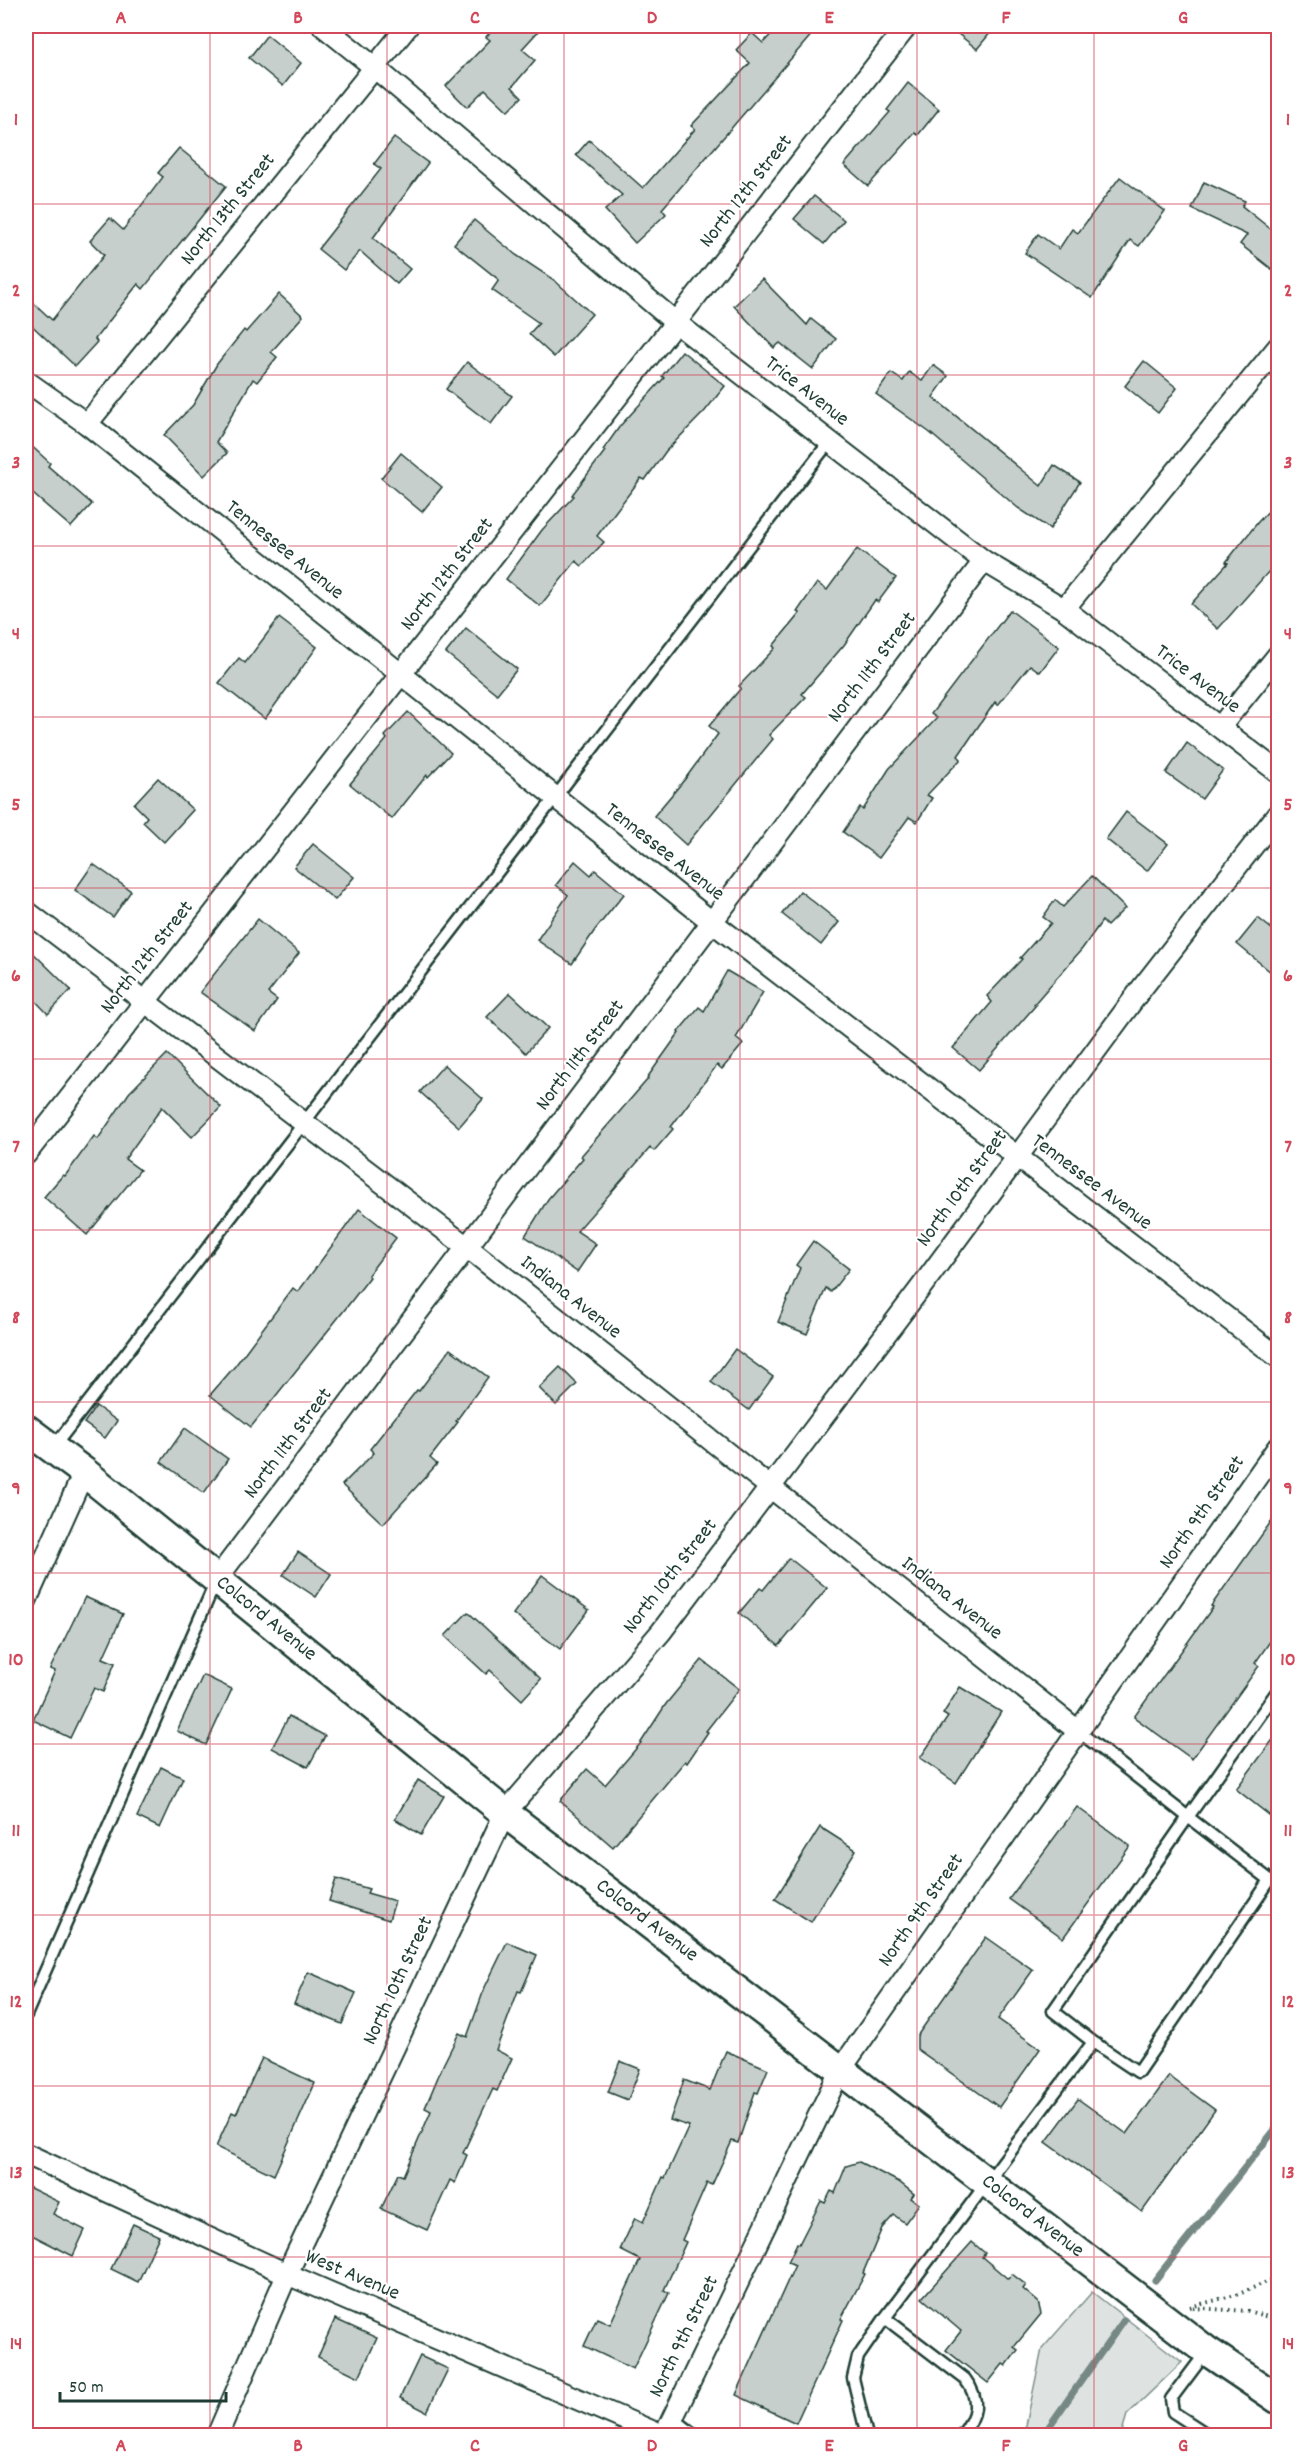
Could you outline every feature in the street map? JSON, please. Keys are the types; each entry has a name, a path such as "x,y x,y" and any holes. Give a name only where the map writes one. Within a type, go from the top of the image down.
{"street":[{"name":"Trice Avenue","path":"323,26 375,67 675,322 984,561 1065,609 1278,772"},
{"name":"North 13th Street","path":"87,424 408,26"},
{"name":"North 12th Street","path":"26,1154 907,26"},
{"path":"1065,609 1278,347"},
{"name":"Tennessee Avenue","path":"26,381 87,424 712,922 1278,1357"},
{"name":"North 11th Street","path":"216,1580 984,561"},
{"path":"1220,727 1278,655"},
{"name":"North 10th Street","path":"218,2436 287,2274 505,1813 660,1632 1142,988 1278,814"},
{"name":"Indiana Avenue","path":"26,911 467,1247 1078,1731"},
{"name":"Colcord Avenue","path":"26,1429 84,1472 505,1813 1207,2351 1278,2399"},
{"name":"North 9th Street","path":"666,2430 841,2069 1278,1447"},
{"path":"26,1601 84,1472"},
{"name":"West Avenue","path":"26,2154 287,2274 666,2430"}],"lane":[{"path":"52,1449 830,441"},
{"path":"26,2015 216,1580"},
{"path":"1078,1731 1188,1817 1274,1881 1138,2072 1093,2042 1053,2011 1188,1817 1278,1690"},
{"path":"867,2436 853,2378 858,2357 1093,2042"},
{"path":"885,2318 965,2379 972,2388 976,2399 976,2412 972,2423 961,2436"},
{"path":"1207,2351 1171,2399 1173,2412 1210,2436"},
{"path":"666,2430 696,2436"}],"path":[{"path":"1278,2277 1239,2294 1187,2308 1248,2311 1278,2320"}],"shaded area":[{"path":"1092,2292 1182,2362 1127,2415 1121,2435 1024,2435 1042,2349"}],"building":[{"path":"496,26 543,26 522,49 535,60 512,87 522,97 508,111 485,89 467,107 446,86 490,40 486,37"},
{"path":"779,26 819,26 662,209 666,214 635,243 605,210 622,195 576,155 589,140 643,188 695,129 691,126 750,63 736,50 752,33 763,43"},
{"path":"948,26 996,26 977,49"},
{"path":"267,35 301,63 283,86 249,58"},
{"path":"908,83 939,109 918,135 915,133 868,186 844,165 890,112 887,110"},
{"path":"394,138 428,163 373,238 410,269 397,284 360,251 344,270 318,249 381,169 374,164"},
{"path":"179,148 226,186 143,289 138,284 95,339 97,342 75,366 26,320 26,296 52,320 104,255 90,241 110,218 123,230 163,177 158,173"},
{"path":"1120,177 1165,211 1139,246 1130,240 1092,298 1025,253 1038,234 1059,249 1072,229 1078,233"},
{"path":"1204,182 1245,201 1242,206 1278,235 1278,274 1240,244 1247,235 1192,209"},
{"path":"814,196 844,220 824,244 794,219"},
{"path":"474,220 516,255 554,280 592,314 554,357 529,334 539,323 492,290 499,280 454,244"},
{"path":"762,279 807,325 811,319 836,339 813,369 780,343 774,348 734,306"},
{"path":"279,294 303,316 271,352 277,357 257,382 253,379 216,442 227,453 204,476 164,435 193,405 217,364 244,330 246,332"},
{"path":"682,351 725,386 705,411 666,451 645,480 641,478 597,536 604,542 582,566 576,561 540,606 506,579 542,530 574,496 572,495 605,451 603,450 620,426 664,378 662,376"},
{"path":"1144,361 1177,388 1158,413 1125,386"},
{"path":"467,362 512,396 491,424 446,389"},
{"path":"933,365 948,376 933,397 1041,486 1054,465 1080,482 1050,529 1018,508 929,432 876,394 891,373 903,381 909,372 922,381"},
{"path":"26,441 50,463 48,466 92,504 71,527 26,488"},
{"path":"401,453 442,487 422,512 381,478"},
{"path":"1278,501 1278,561 1218,629 1191,604 1228,563 1226,562 1258,522"},
{"path":"857,549 896,578 878,602 875,600 844,645 802,694 806,697 769,735 773,739 686,845 654,816 718,734 709,726 741,688 739,686 775,648 773,646 800,613 797,612 817,583 827,590"},
{"path":"1010,610 1059,647 1040,672 1030,665 998,705 995,702 958,756 961,759 927,795 932,798 917,822 909,817 879,858 843,832 860,807 863,810 889,769 937,718 931,714"},
{"path":"279,618 317,647 265,719 219,683 239,658 245,663"},
{"path":"466,628 517,669 497,694 446,653"},
{"path":"408,712 451,753 428,777 427,775 392,819 350,784 387,739 385,736"},
{"path":"1187,743 1223,770 1202,799 1166,773"},
{"path":"158,778 193,810 164,842 143,822 147,817 134,804"},
{"path":"1126,812 1168,844 1147,871 1106,839"},
{"path":"313,844 354,877 335,900 294,867"},
{"path":"575,861 591,875 595,870 624,894 595,930 572,964 537,940 568,895 556,885"},
{"path":"93,864 131,891 113,917 75,890"},
{"path":"1092,876 1125,908 1107,926 1102,921 1082,949 1034,1004 1036,1005 979,1070 953,1048 992,1002 987,996 1022,959 1020,958 1051,923 1043,917 1055,900 1063,907"},
{"path":"800,891 839,922 821,945 782,914"},
{"path":"1258,918 1278,934 1278,978 1237,944"},
{"path":"258,919 299,953 268,993 277,1000 255,1031 200,992"},
{"path":"26,946 71,990 48,1014 26,991"},
{"path":"727,971 763,992 736,1038 743,1044 722,1069 717,1065 671,1127 673,1129 654,1151 650,1148 577,1231 596,1244 577,1272 525,1236 548,1199 583,1158 581,1156 648,1079 678,1032 699,1007 704,1011"},
{"path":"510,993 548,1028 526,1053 487,1017"},
{"path":"167,1054 221,1107 192,1137 162,1107 125,1159 140,1170 87,1235 44,1197 63,1175 65,1176 94,1136 98,1139 129,1093"},
{"path":"444,1065 483,1099 459,1127 420,1092"},
{"path":"359,1209 396,1238 368,1275 370,1277 251,1427 210,1395 235,1366 293,1288 298,1292"},
{"path":"813,1241 849,1269 831,1292 826,1288 807,1334 778,1322 800,1268 796,1265"},
{"path":"450,1349 488,1377 456,1421 458,1422 430,1458 437,1464 383,1524 342,1485 374,1453 370,1449 417,1390 419,1391"},
{"path":"735,1349 773,1377 749,1410 711,1382"},
{"path":"560,1367 577,1384 556,1405 539,1388"},
{"path":"96,1406 117,1421 105,1438 84,1423"},
{"path":"185,1428 228,1459 204,1493 161,1462"},
{"path":"1278,1512 1278,1630 1255,1663 1259,1666 1192,1759 1134,1717"},
{"path":"298,1552 331,1574 316,1597 283,1575"},
{"path":"789,1558 827,1588 779,1646 739,1613 760,1588 763,1590"},
{"path":"542,1575 589,1610 560,1649 513,1614"},
{"path":"85,1597 123,1614 103,1658 115,1663 103,1692 94,1688 70,1738 33,1720 55,1671 50,1669"},
{"path":"468,1612 541,1679 522,1700 490,1670 486,1674 445,1636"},
{"path":"702,1660 739,1689 706,1731 708,1732 687,1763 685,1761 613,1847 560,1801 587,1769 605,1785 640,1744 666,1704"},
{"path":"203,1675 232,1689 206,1745 177,1731"},
{"path":"960,1687 1001,1712 956,1783 920,1758 948,1717 943,1714"},
{"path":"289,1716 325,1736 308,1767 272,1748"},
{"path":"1278,1733 1278,1822 1236,1789"},
{"path":"161,1767 183,1778 160,1828 137,1817"},
{"path":"418,1780 444,1796 421,1835 395,1819"},
{"path":"1077,1807 1130,1846 1063,1938 1009,1899"},
{"path":"820,1827 856,1850 811,1922 775,1899"},
{"path":"336,1879 369,1889 367,1893 395,1901 389,1920 329,1901"},
{"path":"986,1937 1033,1970 998,2019 1040,2049 999,2107 917,2049 917,2036"},
{"path":"507,1942 537,1955 521,1992 518,1991 496,2050 512,2058 497,2091 493,2089 463,2153 467,2155 455,2183 450,2180 427,2230 381,2209 398,2174 403,2176 431,2111 425,2108 443,2065 459,2033 467,2037 485,1987"},
{"path":"308,1972 356,1993 342,2024 294,2004"},
{"path":"726,2051 768,2069 758,2093 755,2092 738,2143 732,2141 712,2185 707,2183 682,2240 686,2242 664,2290 669,2293 633,2369 584,2346 597,2318 610,2324 640,2260 620,2250 635,2218 643,2222 689,2126 670,2120 684,2080 710,2090"},
{"path":"262,2058 315,2083 274,2175 216,2147 232,2112 236,2114"},
{"path":"620,2061 640,2069 628,2100 608,2092"},
{"path":"1169,2076 1215,2110 1142,2212 1046,2142 1078,2099 1127,2134"},
{"path":"859,2162 899,2182 914,2194 911,2198 919,2204 905,2223 894,2215 882,2228 863,2273 865,2274 841,2319 843,2320 796,2423 736,2395 795,2265 788,2262 797,2243 799,2244 821,2201 825,2203 831,2191 835,2193 846,2166"},
{"path":"26,2186 59,2202 53,2214 85,2230 73,2256 26,2232"},
{"path":"133,2224 159,2236 138,2282 111,2269"},
{"path":"972,2242 985,2253 982,2257 1008,2279 1012,2274 1026,2285 1023,2289 1038,2302 1041,2314 1014,2347 1018,2350 1006,2366 1003,2364 988,2383 946,2350 961,2331 922,2298"},
{"path":"335,2319 377,2338 359,2377 318,2357"},
{"path":"420,2356 448,2369 427,2412 400,2398"}],"waterway":[{"path":"1155,2280 1278,2126"},
{"path":"1049,2436 1048,2428 1124,2320"}]}
